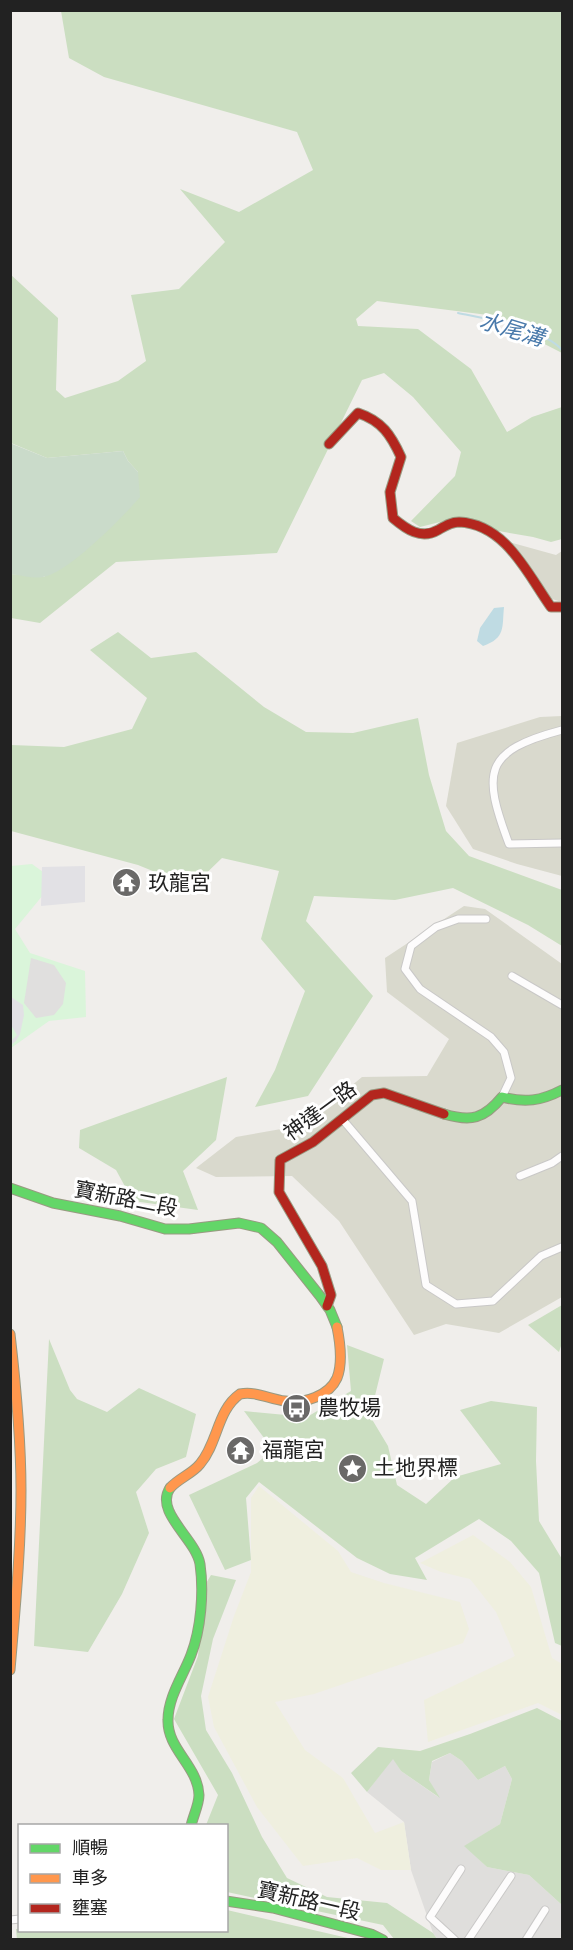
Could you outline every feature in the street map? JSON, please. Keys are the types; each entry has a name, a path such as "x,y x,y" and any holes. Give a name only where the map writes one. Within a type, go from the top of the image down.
{"main road":[{"path":"329,444 358,413 375,417 392,437 401,457 390,492 393,518 407,530 428,535 456,522 475,525 495,535 512,549 551,607 562,607"},
{"path":"502,1097 528,1103 543,1100 562,1090"},
{"name":"神達一路","path":"327,1306 331,1294 322,1266 279,1192 280,1160 312,1142 372,1095 384,1093 457,1119 474,1119 487,1113 502,1097"},
{"name":"寶新路二段","path":"10,1188 57,1204 120,1216 167,1229 205,1228 244,1222 262,1229 275,1239 327,1306 337,1325 339,1355 337,1378 319,1395 296,1403 280,1402 253,1393 241,1393 230,1402 207,1455 198,1467 173,1484 166,1495 166,1507 192,1542 200,1560 194,1647 182,1680 168,1707 168,1727 175,1745 196,1778 199,1797 192,1824"},
{"path":"10,1334 16,1387 21,1491 19,1563 10,1670"},
{"name":"寶新路一段","path":"228,1901 273,1908 371,1934 383,1940"}],"street":[{"path":"562,730 520,744 506,752 494,771 493,786 499,816 509,844 562,843"},
{"path":"486,919 458,919 436,927 411,946 405,969 420,989 491,1037 504,1052 511,1078 502,1097"},
{"path":"512,976 562,1005"},
{"path":"343,1120 412,1201 426,1285 456,1304 494,1301 542,1256 562,1247"},
{"path":"520,1176 552,1163 562,1156"},
{"path":"454,1940 430,1917 461,1869"},
{"path":"468,1940 511,1876"},
{"path":"526,1940 545,1910"}],"shaded area":[{"path":"509,542 556,555 562,551 562,602 538,595"},
{"path":"562,716 562,876 473,849 446,806 457,743 540,717"},
{"path":"85,866 85,902 41,906 42,867"},
{"path":"464,906 485,909 562,964 562,1297 499,1333 446,1324 414,1335 339,1221 292,1176 216,1177 196,1168 236,1137 304,1125 362,1077 427,1076 449,1039 387,992 385,958"},
{"path":"31,958 54,965 66,983 63,1004 54,1015 36,1018 24,1003"},
{"path":"11,997 23,1005 24,1015 20,1034 11,1045 11,1041 17,1035 11,1025"},
{"path":"450,1753 462,1761 478,1780 505,1766 512,1779 500,1824 465,1846 487,1867 529,1875 562,1905 562,1939 437,1939 433,1933 411,1870 404,1822 367,1792 393,1758 401,1771 438,1797 429,1780 432,1762"}],"green space":[{"path":"61,11 562,11 562,353 488,315 377,301 356,319 358,326 418,329 471,369 507,432 532,417 562,407 562,539 551,542 487,529 456,518 420,527 411,521 455,476 461,452 413,397 384,373 362,380 277,553 116,562 40,623 11,618 11,574 44,577 138,472 123,451 47,458 11,443 10,274 58,318 56,390 65,398 118,381 146,361 131,295 179,289 225,242 180,189 239,212 313,170 297,132 104,77 69,58"},
{"path":"10,443 47,458 123,451 138,472 140,497 94,543 66,566 43,577 11,574"},
{"path":"118,632 151,658 196,652 264,707 306,732 353,733 418,718 429,775 446,831 469,856 562,890 562,946 528,925 453,888 395,900 314,896 306,921 373,996 308,1096 255,1107 275,1070 305,991 261,939 279,871 222,858 192,887 138,865 11,831 11,745 64,747 132,729 147,698 90,650"},
{"path":"32,864 43,872 43,895 15,929 30,953 85,971 86,1017 49,1021 11,1048 11,866"},
{"path":"227,1077 216,1140 183,1171 198,1210 133,1201 116,1170 79,1148 80,1130"},
{"path":"562,1305 562,1343 559,1352 528,1325"},
{"path":"49,1339 70,1390 77,1399 107,1412 139,1388 196,1414 186,1457 156,1469 136,1492 149,1533 122,1594 88,1652 34,1646"},
{"path":"347,1345 384,1359 370,1416 388,1446 397,1485 426,1504 455,1477 501,1464 460,1410 491,1401 537,1407 536,1461 539,1521 562,1559 562,1646 555,1643 539,1573 511,1541 479,1519 415,1558 427,1580 390,1574 357,1558 259,1482 246,1498 251,1560 225,1570 189,1495 257,1463 273,1450 244,1411 307,1417 351,1391"},
{"path":"259,1486 338,1551 351,1572 384,1583 460,1602 469,1629 463,1643 314,1694 275,1702 305,1750 343,1778 375,1833 404,1822 411,1870 381,1870 357,1858 303,1866 257,1807 214,1727 208,1697 251,1572 251,1498"},
{"path":"473,1535 510,1562 531,1587 552,1658 562,1664 562,1715 538,1703 428,1742 424,1700 515,1656 496,1612 470,1579 441,1572 420,1563"},
{"path":"211,1575 236,1580 213,1639 201,1696 206,1730 232,1773 262,1837 287,1878 327,1897 387,1903 433,1933 437,1939 394,1939 383,1925 228,1892 228,1824 206,1824 218,1795 174,1719 198,1656 205,1585"},
{"path":"537,1708 562,1721 562,1905 529,1875 487,1867 464,1846 500,1824 512,1779 505,1766 478,1780 462,1761 450,1753 432,1761 429,1780 440,1798 401,1771 393,1759 367,1792 351,1773 378,1747 420,1751"},
{"path":"228,1910 352,1939 17,1940 16,1929 18,1932 228,1932"}],"water":[{"path":"504,607 503,626 499,635 483,646 477,641 480,628 494,608"}],"waterway":[{"name":"水尾溝","path":"458,313 528,330 553,342 562,350"}],"traffic: fast":[{"path":"444,1114 462,1118 476,1117 489,1110 502,1097 533,1100 562,1090"},
{"path":"10,1188 53,1203 120,1216 165,1229 189,1229 239,1223 261,1228 277,1242 320,1296 330,1310 337,1327"},
{"path":"170,1488 167,1506 171,1516 197,1555 201,1575 202,1598 197,1634 191,1655 173,1695 168,1720 172,1740 194,1775 197,1785 199,1799 192,1824"},
{"path":"228,1901 273,1908 371,1934 383,1940"}],"traffic: slow":[{"path":"170,1488 193,1471 206,1456 222,1418 232,1401 240,1394 252,1394 292,1402 308,1400 328,1390 337,1378 340,1366 337,1327"},
{"path":"10,1334 18,1412 21,1490 19,1558 10,1670"}],"traffic: jam":[{"path":"329,444 358,413 373,420 385,430 401,457 390,492 393,518 414,532 426,534 459,522 476,525 490,532 514,553 551,607 562,607"},
{"path":"327,1306 331,1295 322,1266 279,1192 280,1160 313,1142 372,1095 384,1093 444,1114"}],"place":[{"name":"玖龍宮","path":"127,883"},
{"name":"農牧場","path":"297,1408"},
{"name":"福龍宮","path":"241,1450"},
{"name":"土地界標","path":"353,1468"}]}
